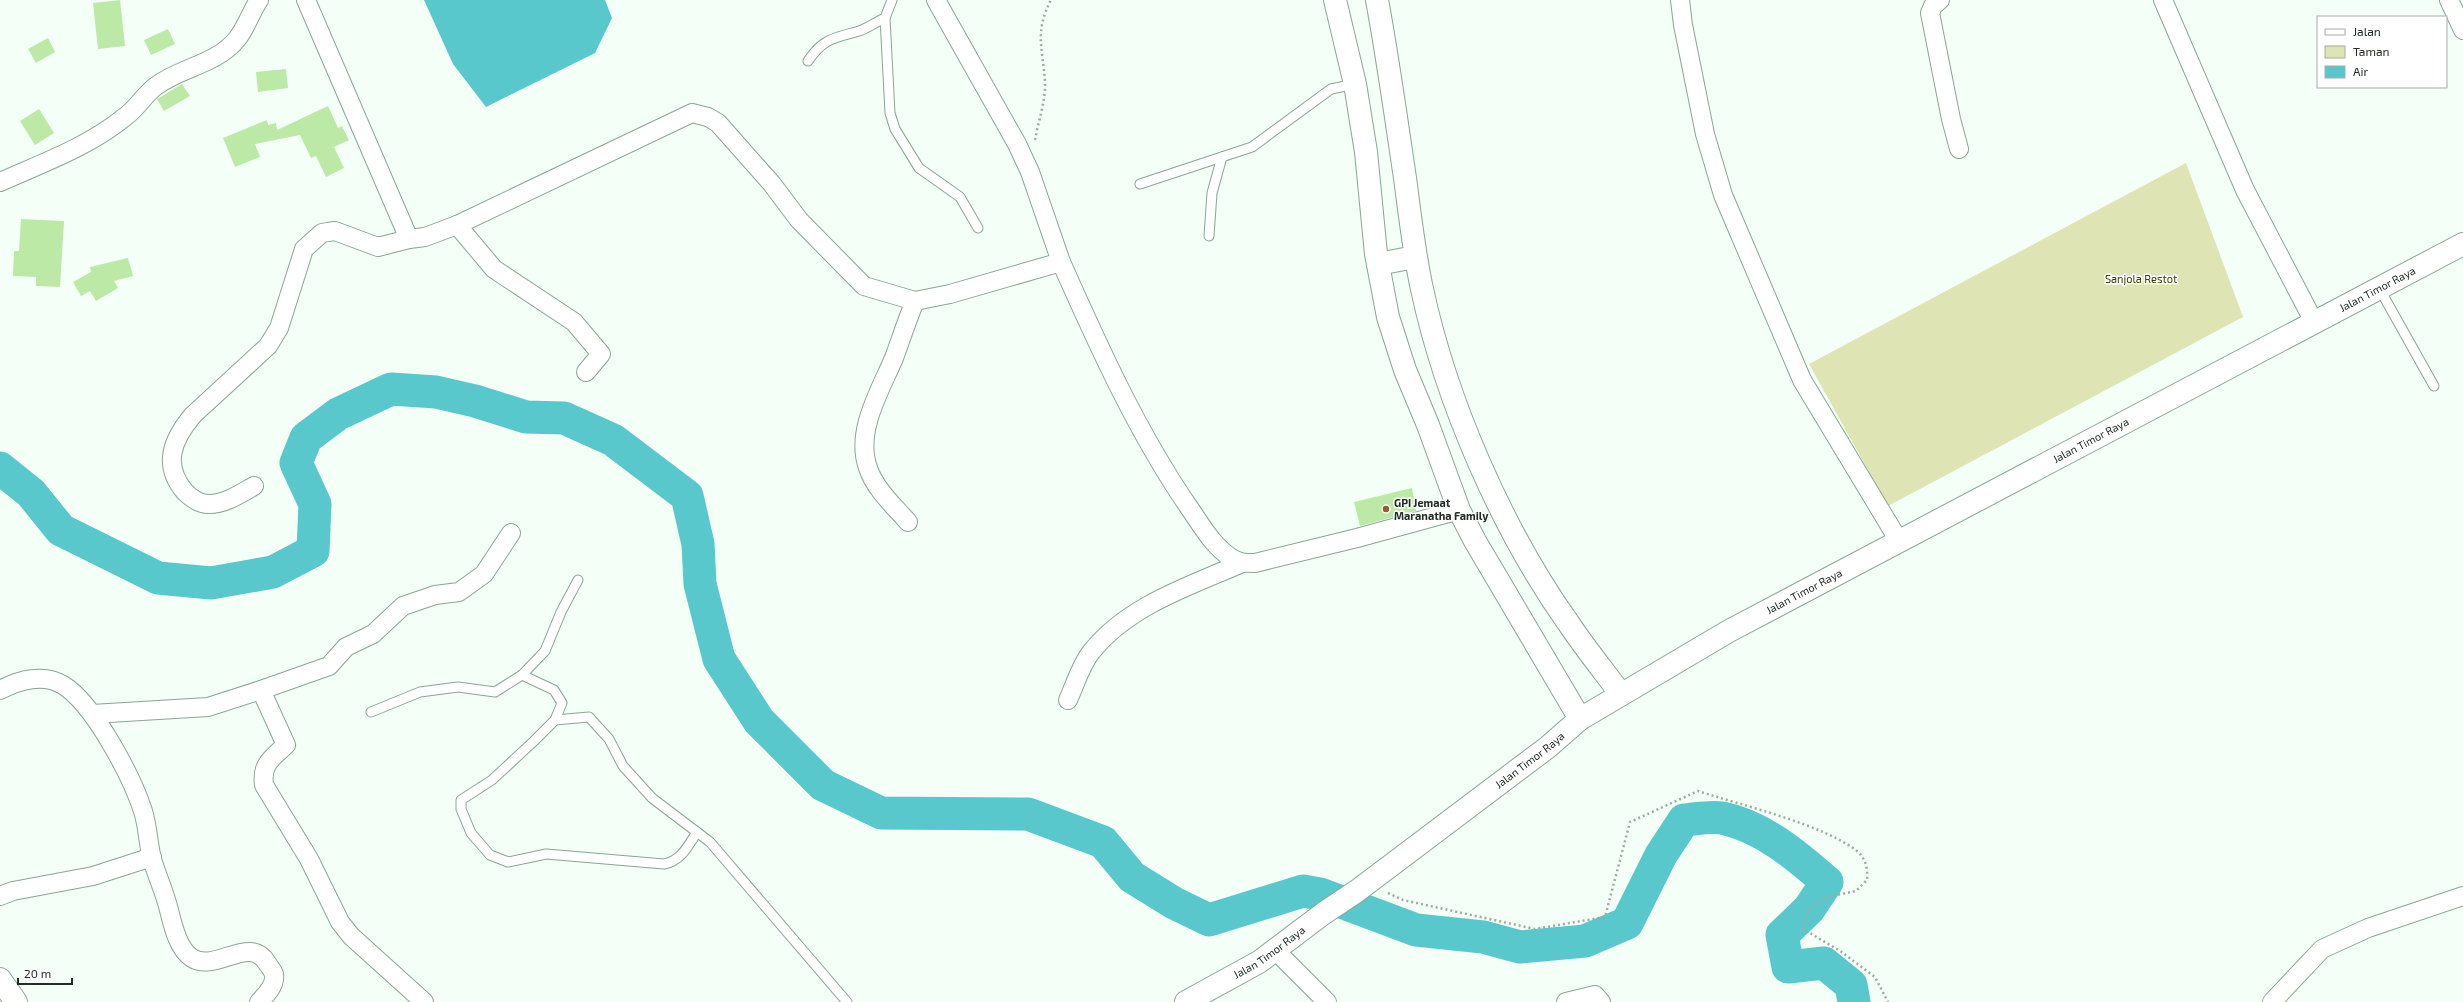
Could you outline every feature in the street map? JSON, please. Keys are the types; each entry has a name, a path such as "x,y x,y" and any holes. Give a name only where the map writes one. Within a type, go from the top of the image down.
{"main road":[{"path":"1335,0 1355,84 1366,152 1371,215 1388,317 1405,370 1431,432 1459,510 1494,575 1580,719"},
{"path":"1377,0 1388,60 1416,257 1431,330 1458,409 1511,528 1547,591 1568,624 1620,693"},
{"name":"Jalan Timor Raya","path":"1186,1002 1235,977 1275,950 1324,913 1363,887 1548,747 1580,719 1620,693 1729,631 2463,244"},
{"path":"1378,264 1416,257"},
{"path":"0,979 16,1002"}],"street":[{"path":"0,182 55,158 97,136 127,116 154,86 170,76 211,60 225,51 237,39 259,0"},
{"path":"306,0 409,238"},
{"path":"936,0 1004,117 1030,172 1061,262 1123,395 1163,470 1212,540 1230,557 1242,563"},
{"path":"1680,0 1684,33 1705,134 1723,195 1802,380 1899,541"},
{"path":"1940,0 1933,6 1930,13 1950,119 1959,149"},
{"path":"2163,0 2245,190 2314,322"},
{"path":"2449,0 2463,30"},
{"path":"254,486 223,503 207,505 192,499 176,481 171,466 174,447 182,427 192,415 268,346 279,328 304,248 310,241 322,233 335,231 378,247 409,238 425,238 457,225 692,113 708,117 718,124 772,184 799,220 864,286 916,301 964,290 1061,262"},
{"path":"457,225 494,270 574,322 601,354 586,372"},
{"path":"908,522 878,488 868,469 865,452 867,430 872,411 916,301"},
{"path":"1068,700 1091,652 1116,626 1155,602 1242,563 1256,563 1350,540 1459,510"},
{"path":"92,714 208,707 329,666 346,647 373,634 403,606 435,595 459,592 484,574 511,533"},
{"path":"0,690 33,678 47,679 63,684 92,714 112,745 138,798 148,828 152,857 174,927 187,954 202,962 248,952 255,952 265,960 274,974 273,986 259,1002"},
{"path":"261,690 286,745 265,767 262,773 264,785 306,853 340,922 351,936 424,1002"},
{"path":"0,896 13,891 93,876 152,857"},
{"path":"2272,1002 2322,949 2368,928 2463,896"},
{"path":"1275,950 1328,1002"},
{"path":"1566,1002 1595,995 1602,1002"}],"lane":[{"path":"892,0 885,18 890,113 895,129 919,168 960,197 978,228"},
{"path":"808,61 821,45 830,38 861,30 885,18"},
{"path":"1140,184 1252,147 1331,89 1355,84"},
{"path":"1209,236 1212,193 1222,157"},
{"path":"2379,288 2434,386"},
{"path":"371,712 420,692 458,687 495,692 522,675 545,651 561,612 578,580"},
{"path":"522,675 554,690 562,703 555,720 492,780 462,800 461,810 471,834 490,855 508,862 546,854 664,864 672,862 683,854 697,832"},
{"path":"555,720 589,717 609,739 623,766 652,798 710,842 847,1002"}],"path":[{"path":"1030,172 1045,83 1041,60 1040,28 1051,0"},
{"path":"1363,887 1403,900 1535,930 1605,918 1630,822 1698,791 1795,822 1833,836 1859,853 1868,869 1867,880 1856,891 1832,896 1817,902 1804,917 1803,929 1840,951 1875,977 1888,1002"}],"green space":[{"name":"Sanjola Restot","path":"2186,163 2243,317 1888,506 1809,364"}],"water":[{"path":"424,0 605,0 612,18 595,53 486,107 453,64"}],"building":[{"path":"120,0 125,46 98,49 93,3"},
{"path":"168,29 175,44 151,55 144,40"},
{"path":"48,38 55,52 36,63 28,49"},
{"path":"286,69 288,88 258,92 256,72"},
{"path":"182,84 190,96 164,111 157,99"},
{"path":"328,106 338,128 342,126 349,140 334,147 344,168 326,177 316,156 311,158 300,135 255,144 260,157 235,167 223,138 267,120 268,125 276,123 277,130"},
{"path":"39,109 54,133 35,145 20,121"},
{"path":"21,219 64,221 60,287 36,286 36,277 13,276 14,251 19,251"},
{"path":"128,258 133,276 114,281 118,288 96,301 90,291 81,296 73,282 91,272 90,267"},
{"name":"GPI Jemaat Maranatha Family","path":"1412,488 1416,511 1360,526 1354,502"}],"waterway":[{"path":"0,468 31,493 61,530 158,578 211,583 273,572 313,551 315,504 296,463 306,438 338,414 391,389 436,392 475,401 526,417 564,418 613,440 687,496 698,544 700,584 719,659 759,721 823,785 881,813 1028,814 1103,842 1132,877 1174,903 1209,920 1303,891 1320,894 1416,930 1483,937 1520,947 1585,941 1627,923 1661,855 1684,820 1717,817 1737,822 1765,835 1791,852 1827,882 1809,909 1782,935 1788,967 1824,963 1851,985 1854,1002"}],"place":[{"name":"GPI Jemaat Maranatha Family","path":"1386,509"}]}
